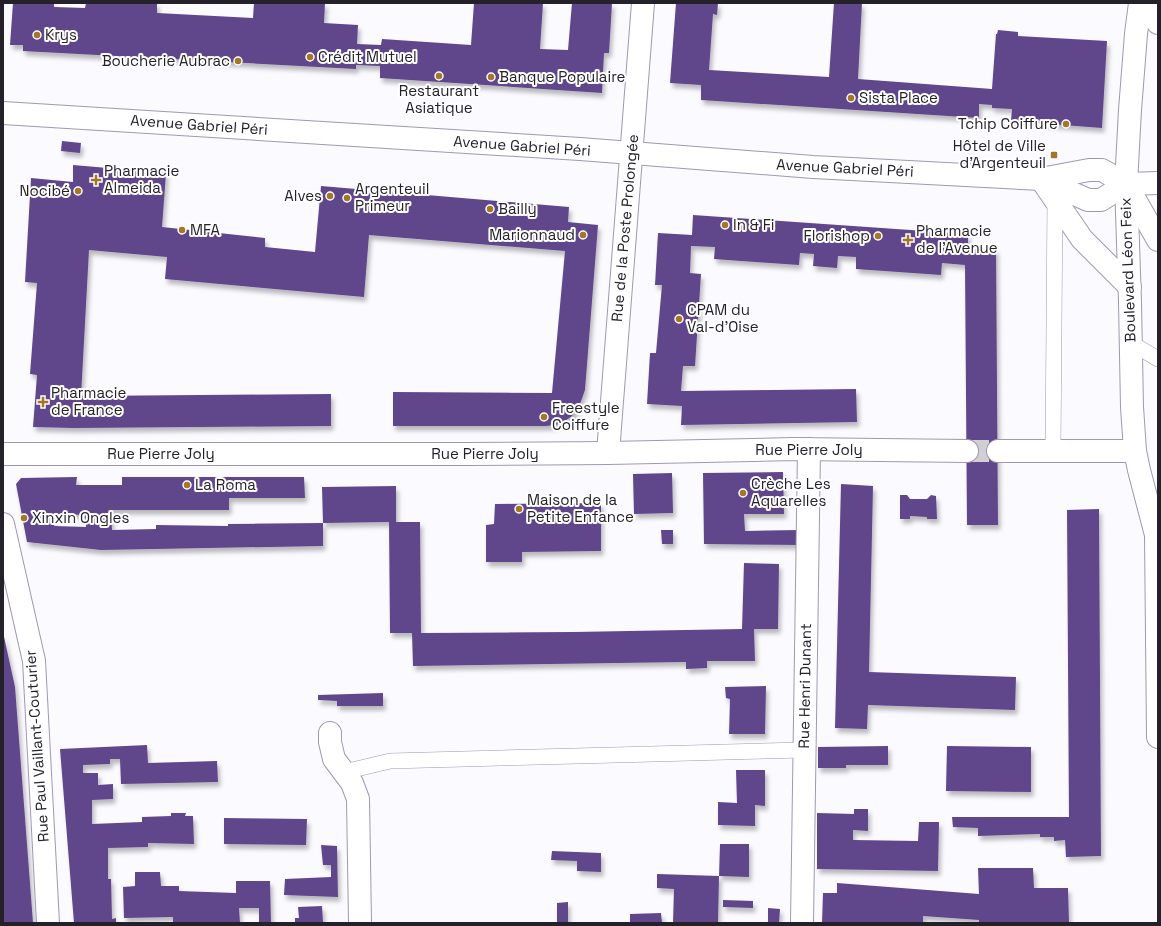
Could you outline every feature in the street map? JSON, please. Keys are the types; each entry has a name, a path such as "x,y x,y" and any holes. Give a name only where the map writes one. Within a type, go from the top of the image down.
{"street":[{"name":"Rue de la Poste Prolongée","path":"608,453 608,432 643,3"},
{"name":"Boulevard Léon Feix","path":"1140,3 1136,34 1126,184 1135,451 1140,477 1157,528 1158,737"},
{"path":"1155,3 1158,23"},
{"name":"Avenue Gabriel Péri","path":"3,113 580,149 631,154 855,169 1041,179 1089,170 1102,170 1126,184"},
{"name":"Avenue Gabriel Péri","path":"1041,179 1088,200 1101,200 1126,184 1158,182"},
{"path":"1041,179 1082,239 1130,287"},
{"path":"1126,184 1158,240"},
{"name":"Rue Pierre Joly","path":"3,454 477,454 809,449 967,450"},
{"name":"Rue Henri Dunant","path":"802,923 809,449"},
{"path":"998,451 1135,451"},
{"name":"Rue Paul Vaillant-Couturier","path":"3,524 34,661 48,923"},
{"path":"330,733 330,742 334,759 352,783 358,799 360,923"}],"lane":[{"path":"1052,451 1055,199"},
{"path":"1131,343 1158,359"},
{"path":"344,772 390,761 804,750"}],"building":[{"path":"13,3 54,3 54,7 85,8 86,3 157,3 157,13 253,18 254,3 325,3 324,23 358,25 357,44 381,45 382,39 471,45 474,3 543,3 540,49 568,50 572,3 612,3 609,53 604,53 602,93 380,78 380,66 356,65 356,69 23,51 23,45 10,45"},
{"path":"676,3 718,3 717,15 713,14 709,70 829,77 834,3 862,3 858,79 992,89 996,34 998,30 1018,32 1018,36 1107,41 1102,128 1011,121 1012,109 992,108 992,105 979,104 979,118 701,100 701,85 670,83"},
{"path":"62,141 81,143 80,153 61,151"},
{"path":"73,165 166,173 162,227 265,238 265,247 315,252 321,186 569,207 568,222 598,225 585,390 579,407 572,416 556,425 393,426 393,392 552,393 565,251 369,235 364,297 165,279 167,257 89,250 81,396 331,394 331,426 33,427 37,375 30,374 37,283 25,282 31,178 73,182"},
{"path":"693,215 968,234 968,249 996,249 998,525 967,525 965,265 942,263 941,275 856,269 856,257 838,256 837,268 813,266 814,254 800,253 799,265 714,259 715,247 691,246 690,273 701,274 695,366 683,366 681,391 856,389 857,422 681,425 682,406 647,404 650,353 656,353 662,285 655,285 658,233 692,235"},
{"name":"Crèche Les Aquarelles","path":"783,472 784,514 744,514 745,531 800,530 800,545 704,544 703,473"},
{"path":"672,473 673,513 634,514 633,474"},
{"path":"77,477 76,485 122,485 122,477 304,477 305,498 229,498 229,510 111,510 112,530 156,529 156,525 228,526 228,524 323,523 323,546 101,550 27,542 16,484 21,478","holes":["53,514 85,515 86,527 54,526"]},
{"path":"841,484 873,486 869,672 1016,677 1015,710 868,705 867,729 835,728"},
{"path":"396,486 396,522 420,522 421,633 742,629 744,563 779,564 778,629 754,629 755,661 707,661 707,668 686,669 686,662 413,666 412,633 390,633 389,522 323,523 322,487"},
{"path":"900,495 907,495 910,499 927,499 931,495 936,496 937,519 910,516 910,519 900,519"},
{"path":"601,503 601,551 522,552 522,562 486,562 486,525 494,524 495,504"},
{"path":"1099,509 1101,856 1066,857 1065,840 1054,841 1054,837 1040,837 1040,834 978,836 978,828 953,827 952,817 1069,817 1067,510"},
{"path":"661,530 673,530 673,544 662,544"},
{"path":"3,632 15,687 33,923 3,923"},
{"path":"766,686 765,734 729,734 730,699 726,698 725,687"},
{"path":"383,693 383,706 337,706 337,701 318,700 318,695"},
{"path":"147,745 148,763 217,761 218,782 121,784 120,759 110,759 110,764 83,765 83,773 98,773 98,785 113,784 113,799 92,800 92,824 142,822 142,817 171,816 171,813 186,813 185,816 193,816 194,844 148,843 148,847 108,848 108,879 111,879 112,919 116,918 116,923 74,923 60,749"},
{"path":"888,746 888,765 846,765 846,768 818,768 818,747"},
{"path":"947,746 1031,747 1031,792 946,791"},
{"path":"736,770 765,770 765,806 755,805 755,826 718,825 718,802 737,803"},
{"path":"854,809 868,809 868,831 853,830 853,840 918,841 919,822 939,822 938,871 817,869 817,813 854,814"},
{"path":"224,818 307,819 306,845 224,844"},
{"path":"720,844 749,844 749,877 719,876"},
{"path":"321,845 337,846 338,897 284,895 285,879 331,877 331,865 323,865"},
{"path":"552,851 601,853 601,872 577,871 577,861 551,860"},
{"path":"978,868 1033,868 1034,888 1068,888 1069,923 979,923 979,920 923,916 923,923 822,923 823,893 837,893 837,883 979,894"},
{"path":"135,872 160,872 161,886 179,886 179,891 236,893 236,881 270,881 271,923 259,923 259,908 239,908 240,923 173,923 173,917 124,918 123,887 135,886"},
{"path":"657,874 719,876 718,923 673,923 674,889 657,888"},
{"path":"723,900 753,901 753,908 723,907"},
{"path":"568,902 568,923 557,923 557,903"},
{"path":"322,906 323,923 295,923 295,918 299,918 298,907"},
{"path":"768,908 780,909 779,923 768,923"},
{"path":"661,913 662,923 630,923 630,914"}],"tunnel":[{"path":"967,451 998,451"}],"place":[{"name":"Krys","path":"37,35"},
{"name":"Crédit Mutuel","path":"310,57"},
{"name":"Boucherie Aubrac","path":"238,61"},
{"name":"Restaurant Asiatique","path":"439,76"},
{"name":"Banque Populaire","path":"491,77"},
{"name":"Sista Place","path":"851,98"},
{"name":"Tchip Coiffure","path":"1066,124"},
{"name":"Hôtel de Ville d'Argenteuil","path":"1054,155"},
{"name":"Pharmacie Almeida","path":"96,180"},
{"name":"Nocibé","path":"78,191"},
{"name":"Alves","path":"330,196"},
{"name":"Argenteuil Primeur","path":"347,198"},
{"name":"Bailly","path":"490,209"},
{"name":"In & Fi","path":"725,225"},
{"name":"MFA","path":"182,230"},
{"name":"Marionnaud","path":"583,235"},
{"name":"Florishop","path":"878,236"},
{"name":"Pharmacie de l'Avenue","path":"908,240"},
{"name":"CPAM du Val-d'Oise","path":"679,319"},
{"name":"Pharmacie de France","path":"43,402"},
{"name":"Freestyle Coiffure","path":"544,417"},
{"name":"La Roma","path":"187,485"},
{"name":"Crèche Les Aquarelles","path":"743,493"},
{"name":"Maison de la Petite Enfance","path":"519,509"},
{"name":"Xinxin Ongles","path":"24,518"}]}
